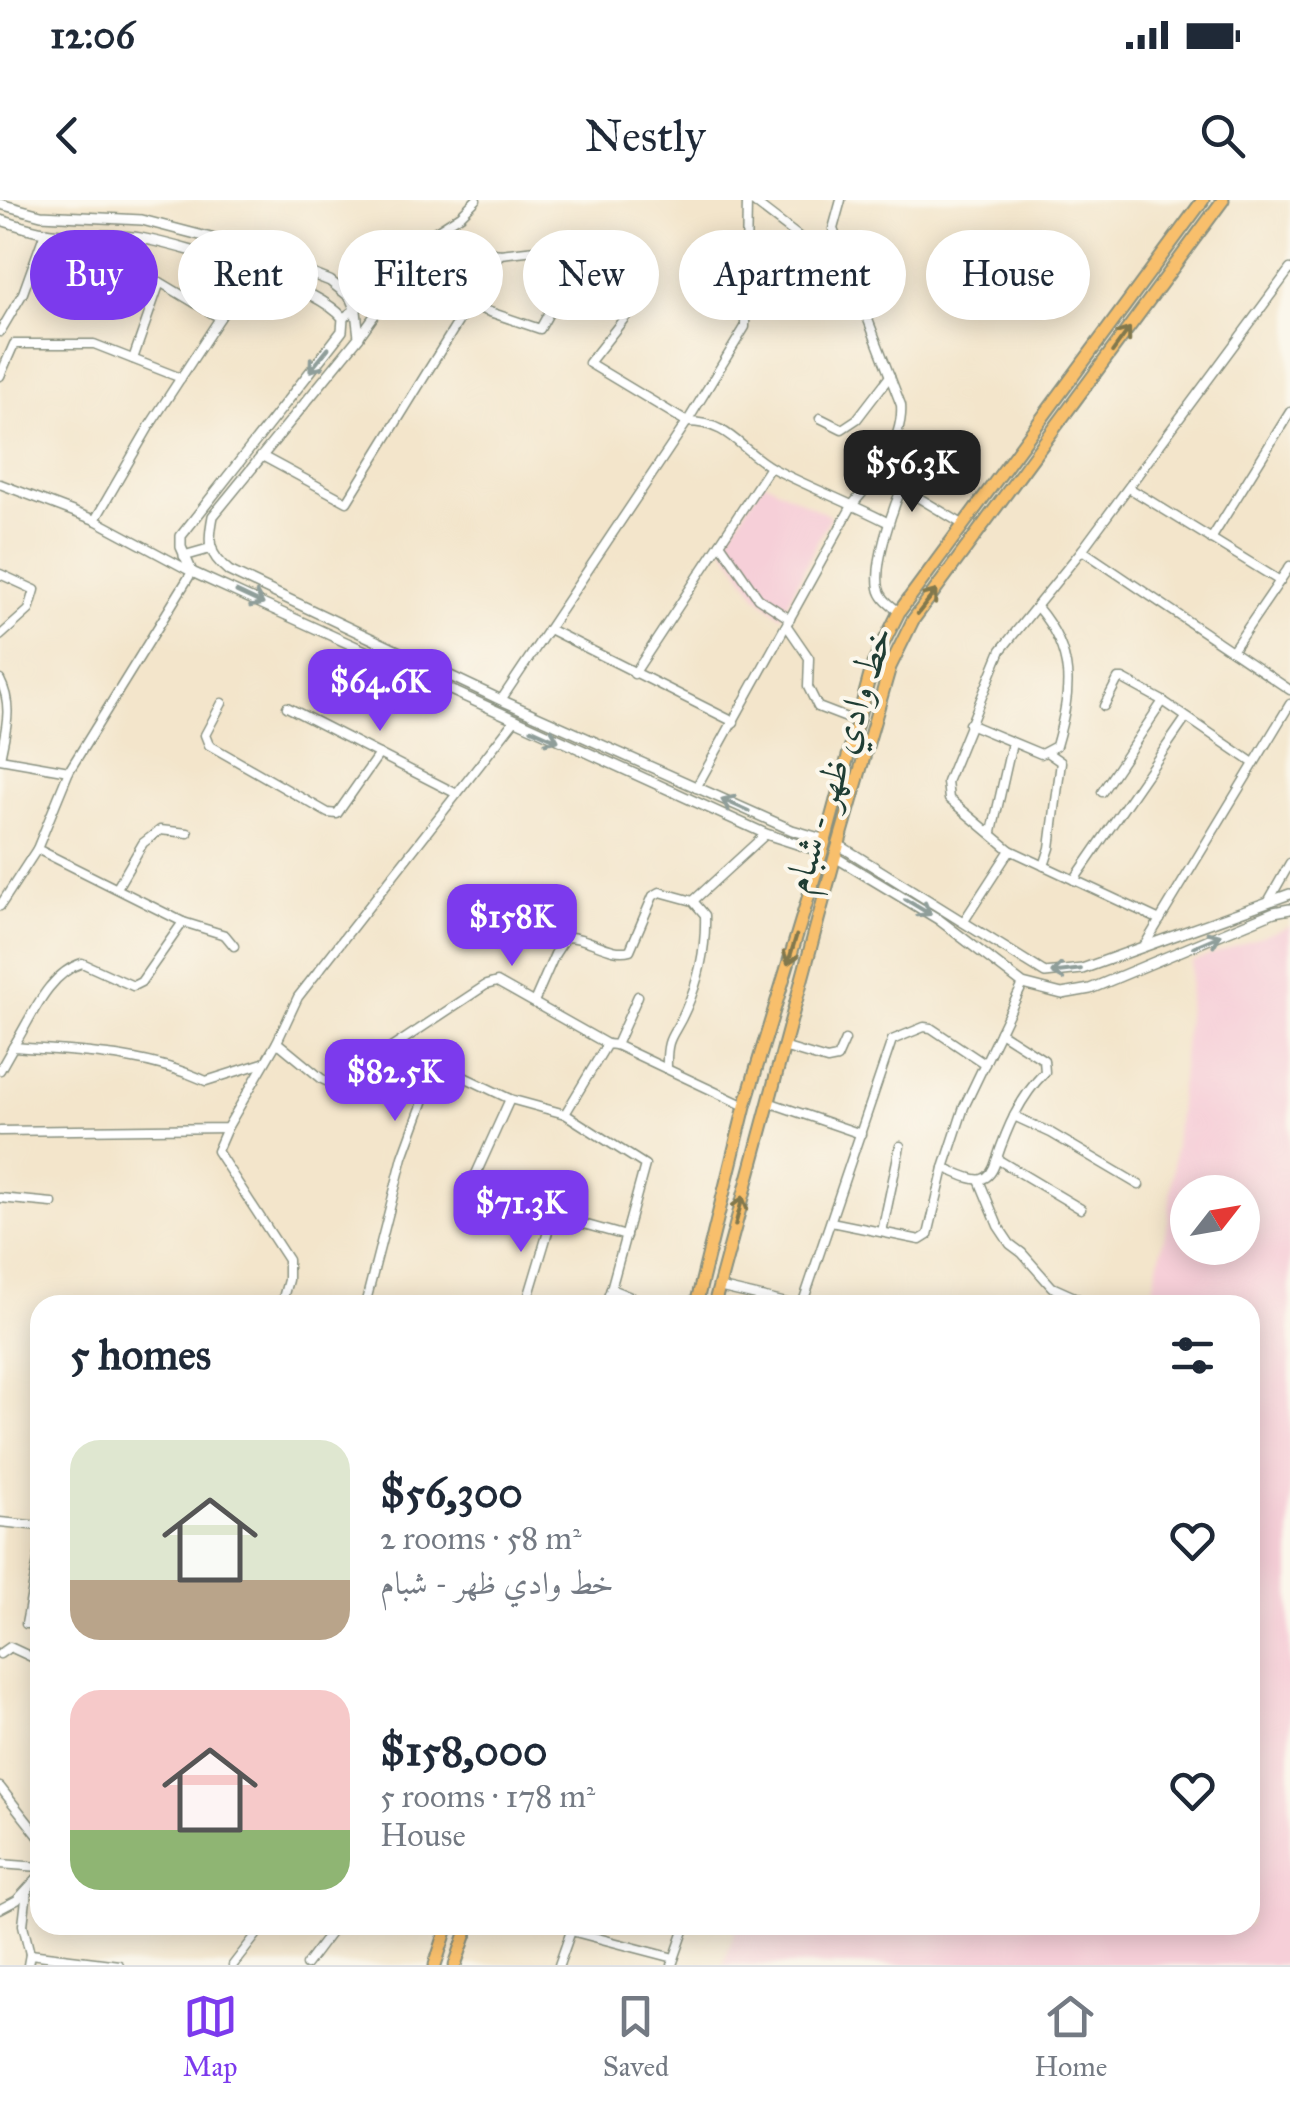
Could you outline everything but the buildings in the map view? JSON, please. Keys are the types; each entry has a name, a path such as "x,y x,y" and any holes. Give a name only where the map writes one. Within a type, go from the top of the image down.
{"main road":[{"name":"خط وادي ظهر - شبام","path":"716,1295 783,1048 873,664 898,612 1203,200"},
{"name":"خط وادي ظهر - شبام","path":"698,1295 745,1106 890,667 913,620 1223,200"},
{"path":"435,1965 444,1935"},
{"path":"455,1965 466,1935"}],"street":[{"path":"438,230 476,200"},
{"path":"749,200 790,230"},
{"path":"501,700 687,422 745,327 749,200"},
{"path":"833,230 841,200"},
{"path":"0,204 41,216 142,220 238,245 338,288"},
{"path":"0,220 37,230"},
{"path":"1160,920 1010,850 950,799 947,782 1002,650 1129,488 1290,270"},
{"path":"0,332 30,273"},
{"path":"134,359 160,282 178,293"},
{"path":"503,316 540,328 544,320"},
{"path":"94,520 219,320"},
{"path":"192,572 181,536 342,331 343,320"},
{"path":"357,320 359,337"},
{"path":"372,320 213,516 209,538 214,559 228,571 501,700 830,848 964,920 1044,973 1082,969 1290,894"},
{"path":"262,456 346,502 461,320"},
{"path":"624,320 589,363 687,422 704,422 730,433 770,467 887,522"},
{"path":"696,788 853,504 879,474 902,413 869,320"},
{"path":"0,376 5,352 14,344 94,344 181,378"},
{"path":"820,418 842,428 857,419 890,376"},
{"path":"1211,539 1290,412"},
{"path":"634,674 770,467"},
{"path":"879,474 964,525"},
{"path":"898,612 884,599 878,586 887,522 902,488"},
{"path":"1129,488 1280,581"},
{"path":"2,489 94,520 192,572 766,834 830,848 938,919 1023,984 1062,994 1090,989 1274,912 1290,909"},
{"path":"720,542 758,598 788,622 809,658 808,686 818,707 857,722"},
{"path":"184,556 212,548"},
{"path":"1082,550 1290,690"},
{"path":"1232,651 1290,566"},
{"path":"0,906 37,850 69,771 192,572"},
{"path":"0,574 35,590 29,610 0,636"},
{"path":"969,724 1041,754 1056,746 1069,680 1054,626 1036,606"},
{"path":"550,629 734,722"},
{"path":"1104,706 1118,679 1162,701 1252,762"},
{"path":"0,680 8,696 8,715 0,760 69,771"},
{"path":"1102,792 1162,701"},
{"path":"222,703 204,735 208,745 328,813 337,814 378,754"},
{"path":"1144,946 1290,704"},
{"path":"287,708 457,794"},
{"path":"1074,880 1186,718"},
{"path":"284,1295 288,1260 217,1151 298,997 514,721"},
{"path":"992,832 1012,743"},
{"path":"1044,866 1050,848 1061,762 1048,752"},
{"path":"117,888 144,844 160,830 188,833"},
{"path":"693,901 766,834"},
{"path":"37,850 183,922 225,936 234,946"},
{"path":"964,920 1010,850"},
{"path":"1270,900 1290,863"},
{"path":"534,1002 554,954 566,937 579,936 622,953 630,950 653,896 660,892 693,901 705,915 706,942 686,1011 666,1041 667,1068"},
{"path":"0,1070 56,978 68,968 82,964 133,986 142,982 183,922"},
{"path":"277,1042 335,1085 486,985 497,982 612,1044 745,1106"},
{"path":"832,1222 920,1240 928,1235 964,1107 1023,984"},
{"path":"564,1114 612,1044 638,996"},
{"path":"802,1295 832,1222 892,1040 914,1030 931,1028 985,1064"},
{"path":"980,1180 994,1170 1014,1116 1047,1065 1000,1032"},
{"path":"783,1048 826,1060 837,1058 845,1040"},
{"path":"13,1047 103,1053 155,1062 172,1065 206,1081 263,1063"},
{"path":"368,1295 403,1157 436,1064 510,1099 564,1114 645,1165 609,1295"},
{"path":"510,1099 476,1174 476,1183 553,1215 626,1236"},
{"path":"768,1102 861,1134"},
{"path":"1014,1116 1139,1185"},
{"path":"0,1131 227,1128"},
{"path":"882,1232 900,1146"},
{"path":"997,1158 1081,1209"},
{"path":"944,1168 980,1180"},
{"path":"980,1180 998,1226 1010,1244 1052,1287 1070,1295"},
{"path":"0,1198 52,1203"},
{"path":"529,1295 553,1215"},
{"path":"718,1286 756,1295"},
{"path":"611,1290 624,1295"},
{"path":"0,1522 30,1525"},
{"path":"30,1603 26,1624 30,1624"},
{"path":"0,1654 10,1647 30,1656"},
{"path":"0,1787 30,1825"},
{"path":"0,1864 30,1869"},
{"path":"0,1909 30,1886"},
{"path":"27,1891 23,1925 30,1954 28,1965"},
{"path":"233,1965 256,1935"},
{"path":"306,1965 328,1935"},
{"path":"559,1965 570,1935"},
{"path":"585,1935 673,1962 682,1935"},
{"path":"30,1954 119,1965"}],"shaded area":[{"path":"763,481 830,516 781,616 757,596 723,546"},
{"path":"1290,926 1290,1965 723,1965 734,1935 1260,1935 1260,1295 1151,1295 1170,1199 1170,1265 1260,1265 1260,1175 1172,1175 1192,962"}]}
